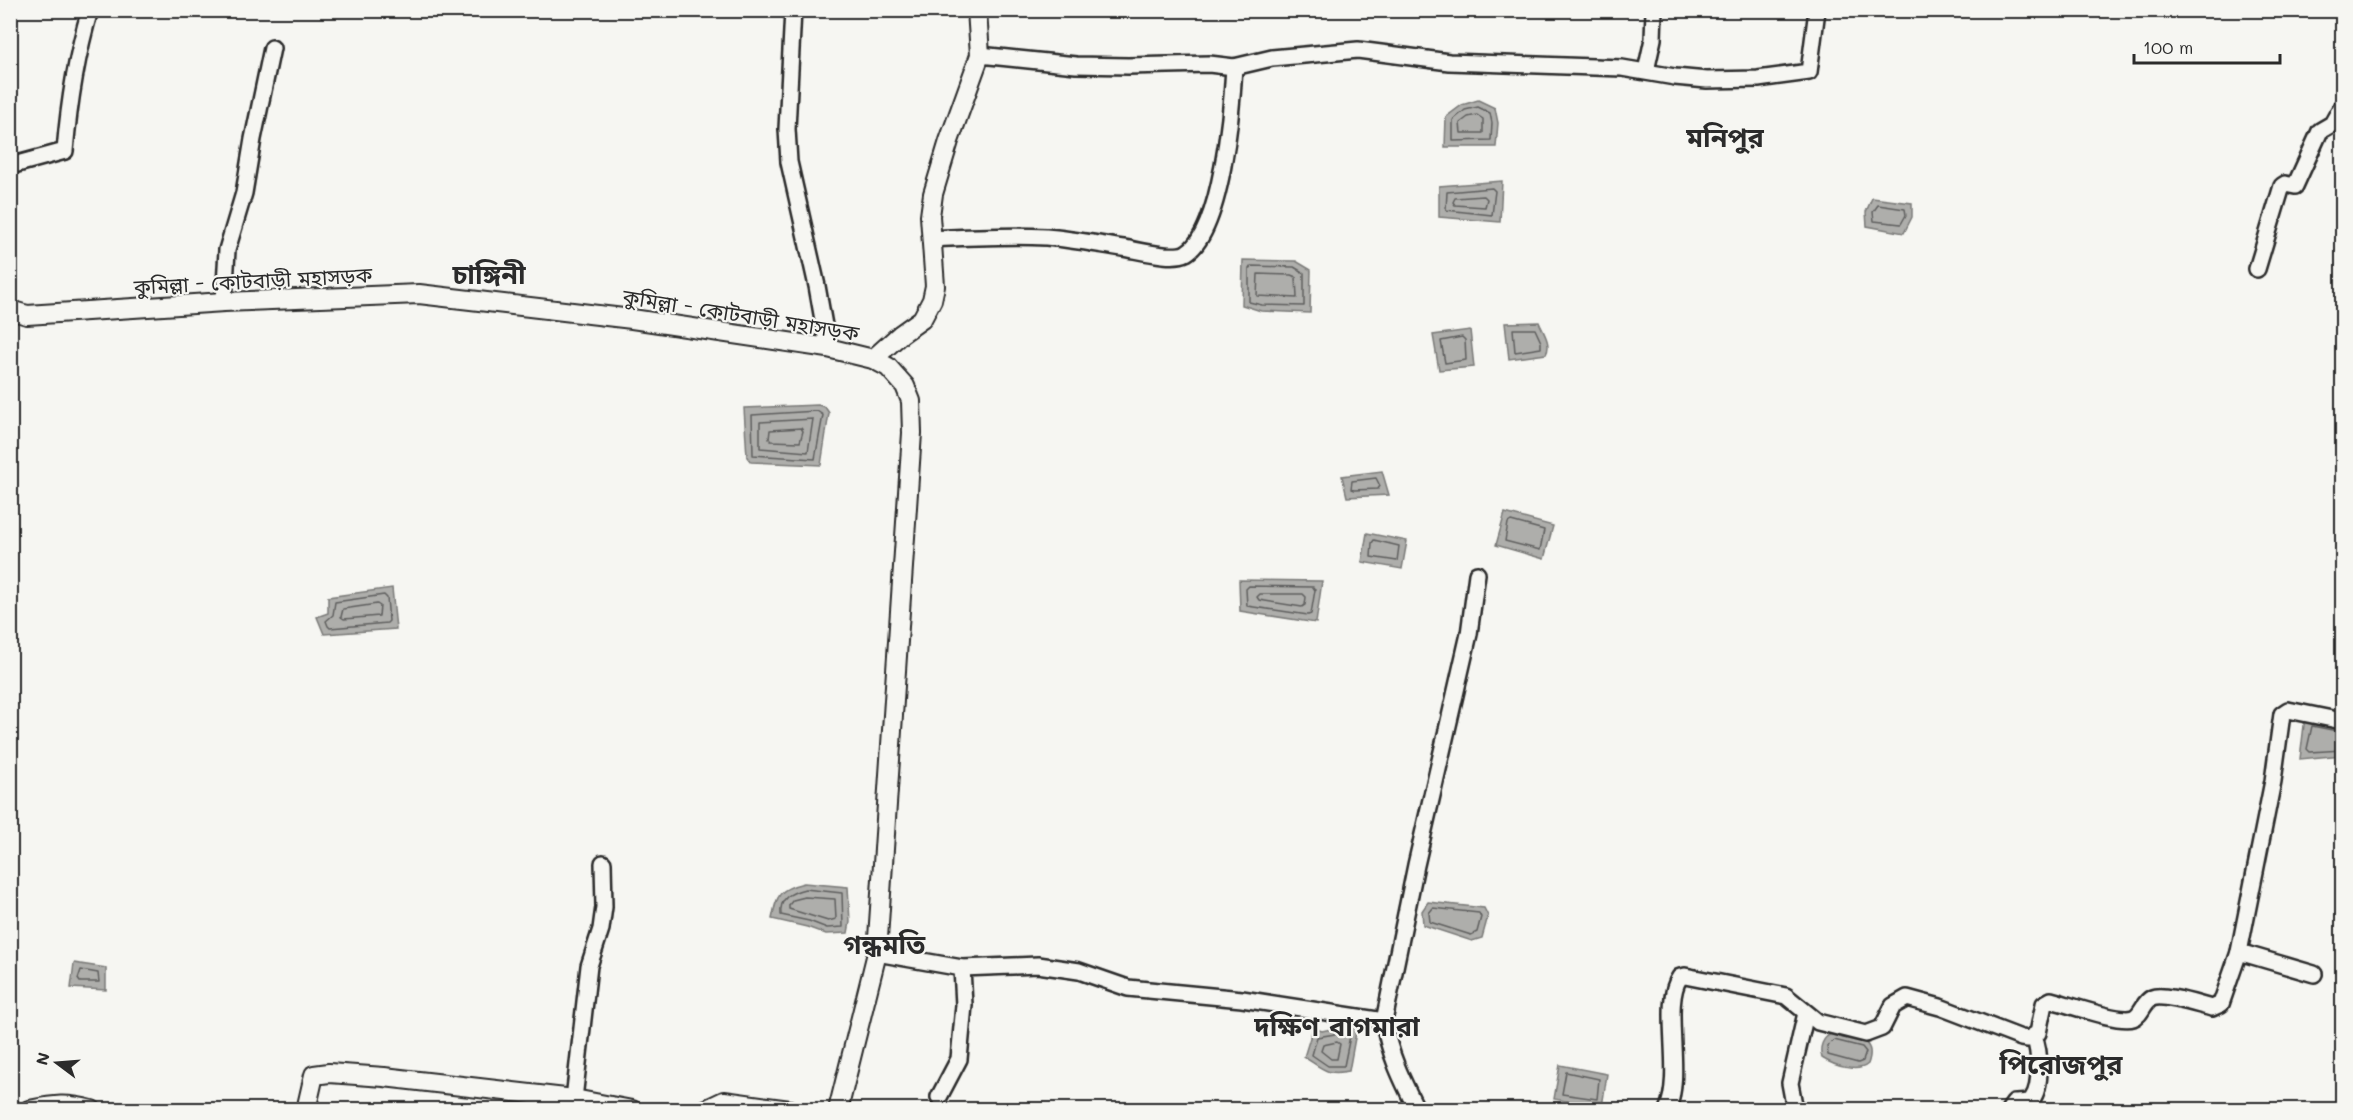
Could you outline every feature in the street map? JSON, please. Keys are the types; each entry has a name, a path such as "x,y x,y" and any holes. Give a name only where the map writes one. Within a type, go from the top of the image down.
{"main road":[{"path":"873,359 922,319 932,300 934,286 930,216 933,194 949,141 980,55 977,10"},
{"name":"কুমিল্লা - কোটবাড়ী মহাসড়ক","path":"10,310 27,315 224,302 419,294 632,319 828,348 873,359 897,375 908,391 912,414 878,953 838,1110"},
{"path":"306,1110 314,1075 321,1073 384,1077 574,1099 632,1110"},
{"path":"705,1110 724,1101 790,1110"},
{"path":"29,1110 54,1104 92,1110"}],"street":[{"path":"10,166 65,151 68,111 80,45 90,10"},
{"path":"793,10 787,129 789,162 817,286 828,348"},
{"path":"1646,71 1653,39 1654,10"},
{"path":"980,55 1076,65 1209,64 1234,67 1272,58 1358,50 1449,62 1603,67 1707,80 1758,79 1807,73 1810,70 1817,10"},
{"path":"224,302 227,250 244,193 272,48"},
{"path":"932,239 1047,237 1163,254 1184,254 1194,246 1218,196 1233,90 1234,67"},
{"path":"2257,269 2282,186 2285,184 2295,186 2320,131 2332,124 2343,106"},
{"path":"1417,1110 1394,1064 1387,1042 1384,1021 1416,865 1469,634 1477,574"},
{"path":"2034,1037 2040,1026 2044,1004 2051,1000 2078,1009 2128,1019 2139,1015 2153,997 2212,1008 2221,1004 2239,952 2271,793 2282,714 2288,710 2343,721"},
{"path":"574,1099 589,966 601,929 604,907 603,863"},
{"path":"2239,952 2314,974"},
{"path":"878,953 962,968 1038,965 1079,970 1128,988 1242,999 1384,1021"},
{"path":"939,1097 958,1059 964,1005 962,968"},
{"path":"1667,1110 1672,1096 1674,1064 1673,996 1680,977 1692,977 1786,996 1818,1022 1866,1034 1882,1028 1893,1006 1907,998 1940,1007 2021,1038 2034,1037"},
{"path":"1795,1110 1790,1083 1806,1012"},
{"path":"2008,1110 2014,1103 2028,1102 2033,1098 2040,1069 2038,1047 2034,1037"}],"water":[{"path":"1478,100 1495,108 1498,123 1496,147 1445,147 1446,117 1462,105"},
{"path":"1502,181 1500,222 1439,217 1439,186"},
{"path":"1872,198 1912,203 1912,217 1904,233 1867,226 1866,212"},
{"path":"1243,260 1296,261 1311,270 1310,313 1261,311 1242,305"},
{"path":"1539,322 1548,346 1546,354 1509,359 1505,323"},
{"path":"1470,330 1474,367 1439,370 1433,335"},
{"path":"818,405 825,407 829,413 821,465 751,462 747,457 744,408"},
{"path":"1382,471 1389,495 1347,497 1342,476"},
{"path":"1505,513 1553,526 1544,559 1496,545"},
{"path":"1367,533 1407,541 1402,569 1362,562"},
{"path":"1239,580 1322,581 1316,623 1240,611"},
{"path":"392,588 396,629 324,634 317,617 328,613 328,597"},
{"path":"2305,717 2342,727 2342,755 2300,759"},
{"path":"804,883 848,887 850,922 848,933 826,934 772,919 780,894 784,890"},
{"path":"1428,902 1484,908 1488,916 1482,938 1472,941 1423,925 1422,911"},
{"path":"74,963 106,968 106,990 71,988"},
{"path":"1340,1027 1357,1027 1349,1071 1329,1072 1304,1057 1313,1028 1322,1031"},
{"path":"1833,1033 1856,1038 1867,1044 1870,1049 1868,1064 1852,1068 1838,1066 1822,1058 1822,1043"},
{"path":"1560,1065 1607,1074 1602,1107 1554,1099"}],"district":[{"name":"মনিপুর","path":"1725,136"},
{"name":"চাঙ্গিনী","path":"489,273"},
{"name":"গন্ধমতি","path":"884,943"},
{"name":"দক্ষিণ বাগমারা","path":"1337,1025"},
{"name":"পিরোজপুর","path":"2061,1063"}]}
